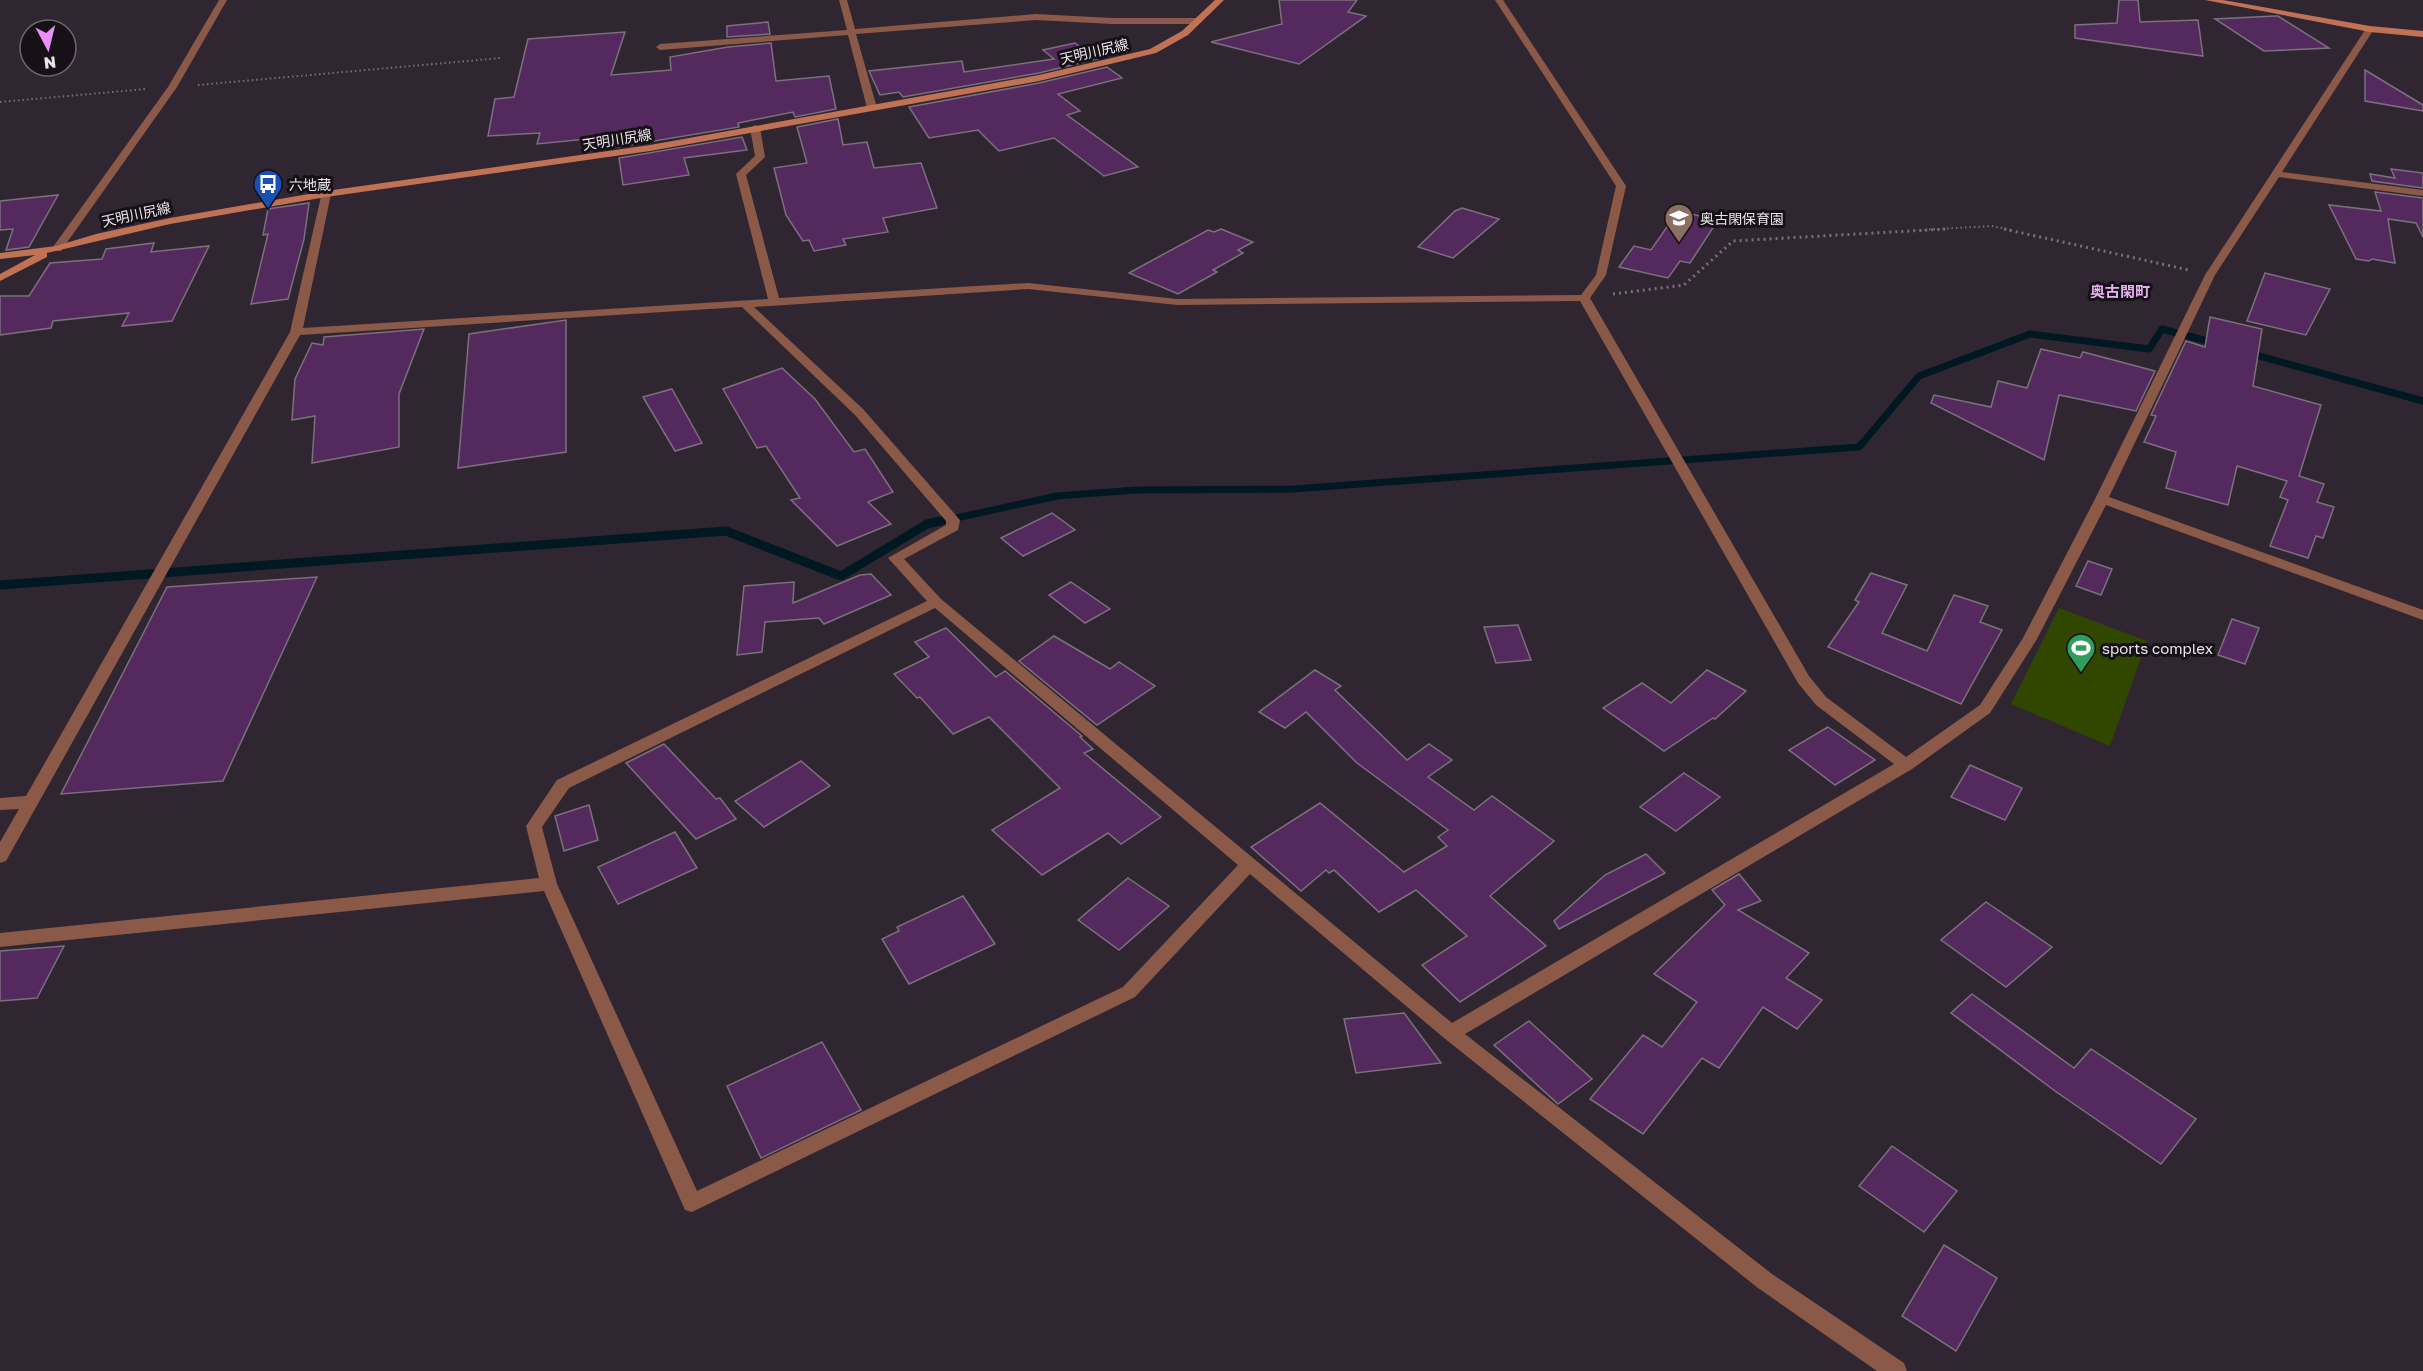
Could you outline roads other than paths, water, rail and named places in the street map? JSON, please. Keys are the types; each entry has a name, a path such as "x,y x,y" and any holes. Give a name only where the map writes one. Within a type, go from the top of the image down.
{"main road":[{"name":"天明川尻線","path":"0,256 57,249 96,237 170,221 326,194 638,150 1039,78 1153,51 1185,33 1220,0"},
{"path":"2209,0 2370,29 2423,34"},
{"path":"0,278 57,249"}],"street":[{"path":"57,249 172,87 223,0"},
{"path":"843,0 872,108"},
{"path":"1499,0 1621,186 1601,275 1584,298"},
{"path":"660,47 1036,16 1112,21 1198,21"},
{"path":"1451,1033 1905,765 1985,709 2030,639 2102,499 2210,275 2370,29"},
{"path":"755,128 760,157 741,174 774,301"},
{"path":"2276,174 2423,193"},
{"path":"0,857 296,332 326,194"},
{"path":"296,332 1028,286 1177,302 1584,298"},
{"path":"1584,298 1803,679 1821,702 1905,765"},
{"path":"746,305 859,412 953,520 953,527 895,558 936,602 1451,1033 1766,1281 1896,1371"},
{"path":"2102,499 2423,615"},
{"path":"936,602 562,784 534,826 549,884 692,1203 1129,992 1250,863"},
{"path":"0,804 30,802"},
{"path":"0,940 549,884"}],"waterway":[{"path":"933,523 1057,496 1136,490 1293,489 1859,447 1919,376 2030,334 2149,349 2162,329 2218,344"},
{"path":"2248,353 2423,401"},
{"path":"0,585 726,531 841,576 927,524 940,521"}],"place":[{"name":"六地蔵","path":"268,210"},
{"name":"奥古閑保育園","path":"1679,244"},
{"name":"sports complex","path":"2081,674"}],"district":[{"name":"奥古閑町","path":"2120,291"}]}
